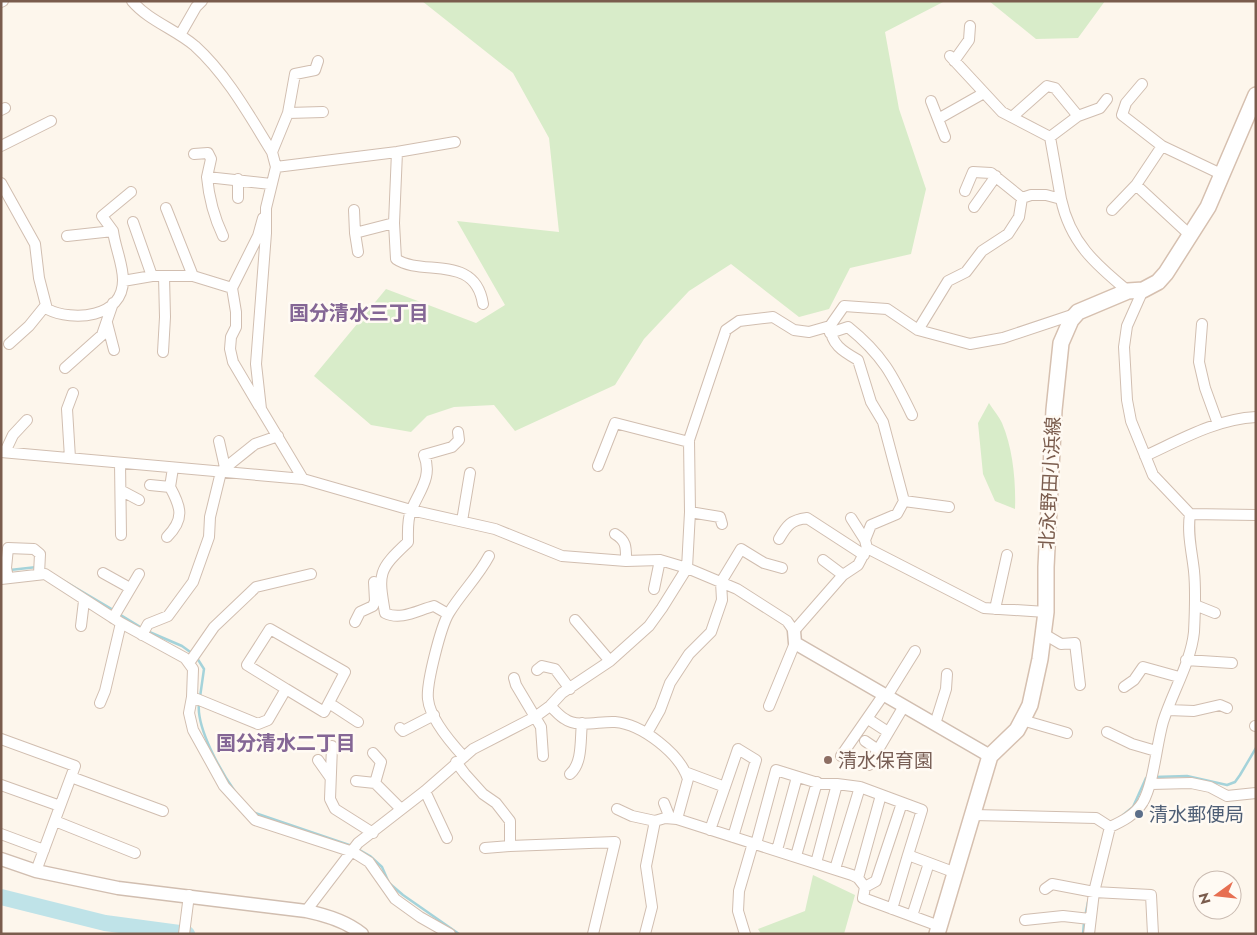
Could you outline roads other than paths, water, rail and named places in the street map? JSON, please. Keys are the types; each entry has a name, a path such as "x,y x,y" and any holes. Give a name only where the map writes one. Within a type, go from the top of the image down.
{"main road":[{"path":"1078,312 1135,291 1162,278 1208,207 1256,95"},
{"name":"北永野田小浜線","path":"938,930 990,756 1016,730 1030,705 1044,634 1046,612 1046,568 1059,353 1061,343 1071,320 1078,312"}],"street":[{"path":"132,1 139,9 180,34 196,47 236,94 272,152 276,167 258,236 232,288 236,312 236,327 231,337 230,349 233,362 303,479"},
{"path":"180,34 196,7 202,1"},
{"path":"970,26 969,40 952,59 1002,112 1050,137"},
{"path":"272,152 288,113 295,74 315,70 318,61"},
{"path":"1142,84 1126,103 1122,115 1162,146 1222,174"},
{"path":"1012,117 1047,86 1055,88 1078,116"},
{"path":"938,119 984,93"},
{"path":"1050,137 1078,116 1100,108 1106,99"},
{"path":"930,101 945,137"},
{"path":"288,113 323,112"},
{"path":"1,146 51,121"},
{"path":"1050,137 1061,199 1070,230 1100,268 1135,291 1124,347 1127,400 1132,421 1152,475 1190,514 1256,515"},
{"path":"276,167 397,152 455,142"},
{"path":"1112,210 1136,185 1162,146"},
{"path":"397,152 394,223 396,259 404,264 450,268 472,280 481,296 482,304"},
{"path":"194,154 208,153 211,158 207,177 212,208 223,236"},
{"path":"965,191 973,172 991,173 1022,198"},
{"path":"974,207 996,176"},
{"path":"207,177 271,184"},
{"path":"238,180 238,198"},
{"path":"1,184 35,244 39,278 48,309 61,316 84,316 102,312 114,303"},
{"path":"1136,185 1190,235"},
{"path":"65,368 102,334 123,282 113,231 100,212 123,204 131,192"},
{"path":"1022,198 1031,195 1046,195 1061,199"},
{"path":"918,330 948,281 966,272 982,251 1008,234 1019,217 1022,198"},
{"path":"166,208 192,276"},
{"path":"261,409 256,364 266,208"},
{"path":"354,210 358,252"},
{"path":"133,222 152,276"},
{"path":"355,233 394,223"},
{"path":"67,236 113,231"},
{"path":"123,282 152,276 192,276 232,288"},
{"path":"162,352 165,317 164,276"},
{"path":"9,344 28,326 46,304"},
{"path":"830,329 844,306 863,306 887,309 918,330 970,344 1003,338 1078,312"},
{"path":"306,911 355,847 474,749 535,717 550,706 562,693 610,661 649,626 687,568 690,512 689,442 726,330 739,321 773,317 794,330 809,332 848,327 870,344 889,369 912,415"},
{"path":"107,324 114,350"},
{"path":"1202,324 1199,362 1213,413 1218,424"},
{"path":"769,706 794,637 843,575 858,565 866,547 871,525 897,514 904,501 883,422 872,402 858,360 839,349 830,329"},
{"path":"70,458 63,407 73,393"},
{"path":"1146,456 1218,424 1242,418 1256,417"},
{"path":"27,420 13,435 3,452 303,479 411,510 495,528 562,556 626,561 660,560 687,568 737,589 787,622 794,637 904,706 990,756"},
{"path":"598,466 615,423 689,442"},
{"path":"355,622 360,612 373,606 375,601 376,572 408,542 411,510 423,490 427,474 424,455 452,447 459,440 458,432"},
{"path":"224,471 255,444 278,436"},
{"path":"142,634 148,624 168,616 193,582 209,537 210,517 224,471 219,441"},
{"path":"120,463 122,491 121,535"},
{"path":"167,537 174,529 179,518 180,504 170,487 173,468"},
{"path":"462,521 470,473"},
{"path":"150,484 170,487"},
{"path":"122,491 139,500"},
{"path":"904,501 949,506"},
{"path":"690,512 720,517 722,524"},
{"path":"973,815 1096,818 1106,824 1126,819 1138,810 1151,784 1151,772 1156,751 1194,634 1194,571 1188,526 1190,514"},
{"path":"779,539 788,524 795,520 807,518 974,604 995,609 1046,612"},
{"path":"851,518 866,547"},
{"path":"615,534 623,539 626,545 626,561"},
{"path":"40,574 40,554 34,548 8,548 6,575 44,574 115,620 190,662 193,669 197,699 189,713 193,730 224,786 256,820 355,847 369,862 396,899 420,917 450,934"},
{"path":"647,734 660,710 670,683 689,654 711,632 722,600 721,582 741,549 764,563 782,568"},
{"path":"995,609 1007,554"},
{"path":"489,556 481,572 448,614 440,634 428,699 434,715 460,760 465,774 483,794 496,803 510,821 510,846"},
{"path":"654,589 660,560"},
{"path":"823,560 843,575"},
{"path":"386,563 380,582 385,613 393,617 400,617 434,606 448,614"},
{"path":"103,574 130,588"},
{"path":"100,703 105,691 115,620 119,607 139,574"},
{"path":"190,662 214,627 256,587 311,574"},
{"path":"81,626 84,601"},
{"path":"1195,605 1215,613"},
{"path":"576,620 610,661"},
{"path":"270,629 345,672 324,712 286,690 247,665 270,629"},
{"path":"1044,634 1060,644 1075,644 1080,685"},
{"path":"841,756 886,695 915,651"},
{"path":"1186,660 1232,663"},
{"path":"536,670 542,666 555,669 570,689"},
{"path":"1124,687 1134,680 1143,667 1179,677"},
{"path":"935,724 946,689 947,674"},
{"path":"514,678 516,685 542,727 543,756"},
{"path":"197,699 258,724 268,720 286,690"},
{"path":"329,703 358,722"},
{"path":"1168,710 1194,711 1220,705 1227,708"},
{"path":"550,706 566,720 582,723 616,722 647,734 679,760 688,780 673,819"},
{"path":"869,765 904,706"},
{"path":"400,728 403,731 409,730 434,715"},
{"path":"868,719 888,732"},
{"path":"1022,720 1067,733"},
{"path":"570,774 575,770 578,762 582,723"},
{"path":"1108,732 1132,744 1156,751"},
{"path":"1,739 75,766 36,871"},
{"path":"866,741 878,750"},
{"path":"332,746 330,798 335,809 373,833"},
{"path":"710,830 738,749 756,760 733,837"},
{"path":"374,753 381,762 375,783"},
{"path":"318,760 330,778"},
{"path":"745,934 738,911 739,891 776,770 816,782 860,787 922,810 892,909"},
{"path":"686,772 725,787"},
{"path":"71,777 163,811"},
{"path":"777,850 797,777"},
{"path":"356,781 375,783 401,809"},
{"path":"796,856 816,782"},
{"path":"1151,784 1191,783 1210,787 1227,796 1256,793"},
{"path":"1,784 60,806"},
{"path":"816,863 837,784"},
{"path":"836,869 860,787"},
{"path":"425,791 447,838"},
{"path":"858,878 881,795"},
{"path":"664,803 673,819"},
{"path":"865,887 876,882 902,803"},
{"path":"617,809 632,816 655,821 673,819 836,869 858,878 865,887 863,898 912,916 938,930"},
{"path":"55,821 136,853"},
{"path":"645,934 652,907 646,866 655,821"},
{"path":"1089,934 1106,824"},
{"path":"1,834 44,850"},
{"path":"485,848 615,842 593,934"},
{"path":"908,855 956,872"},
{"path":"1,859 36,871 118,888 189,895 306,911 325,915 353,927 362,934"},
{"path":"912,916 929,863"},
{"path":"1045,888 1052,884 1094,892 1151,895 1153,934"},
{"path":"184,934 189,895"},
{"path":"1025,920 1063,916 1090,919"}],"waterway":[{"path":"10,570 37,567"},
{"path":"42,568 115,611"},
{"path":"119,614 142,628"},
{"path":"147,631 182,646 193,654"},
{"path":"197,658 204,669 200,697"},
{"path":"199,703 201,725 205,737 223,774 236,793"},
{"path":"1154,777 1187,776 1227,785 1235,782 1256,748"},
{"path":"1123,815 1133,807 1146,778 1148,778"},
{"path":"255,813 352,846"},
{"path":"356,848 370,856 382,867 389,883 403,895 459,934"},
{"path":"1,897 105,923 187,934"},
{"path":"1085,917 1088,902"},
{"path":"1083,934 1084,922"}],"place":[{"name":"清水保育園","path":"828,760"},
{"name":"清水郵便局","path":"1139,814"}],"district":[{"name":"国分清水三丁目","path":"359,313"},
{"name":"国分清水二丁目","path":"286,743"}]}
